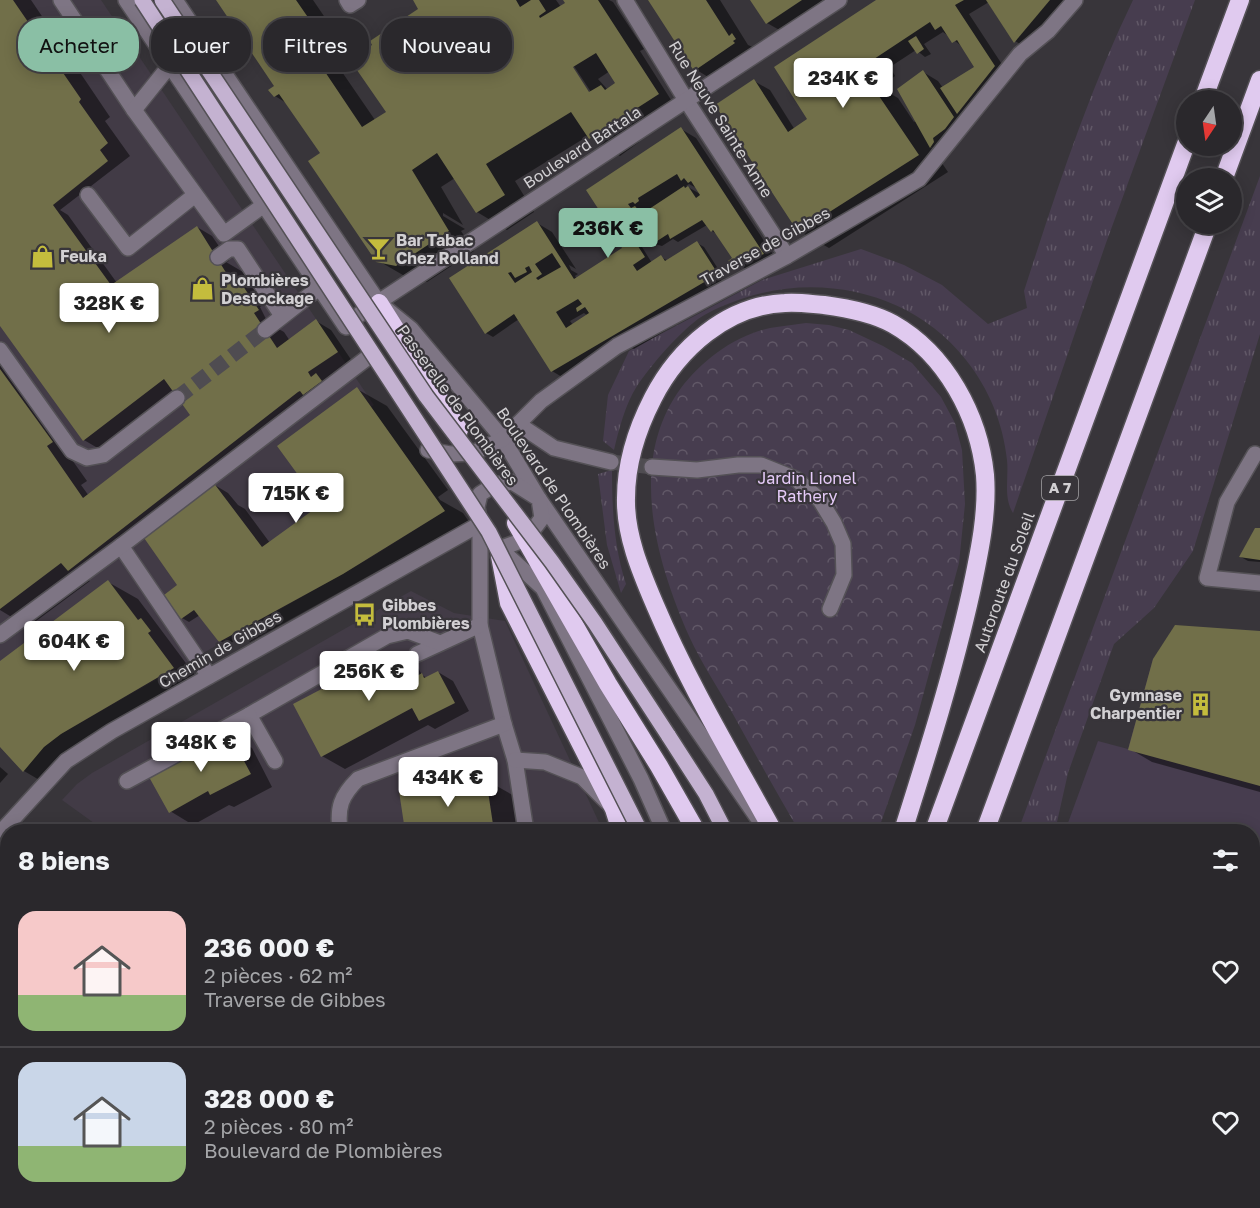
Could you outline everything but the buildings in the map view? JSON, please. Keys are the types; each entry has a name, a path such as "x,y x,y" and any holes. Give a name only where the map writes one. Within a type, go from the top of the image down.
{"highway":[{"path":"1207,90 1240,0"},
{"path":"1228,168 1260,80"},
{"name":"Autoroute du Soleil","path":"937,824 1182,156"},
{"path":"988,824 1204,234"},
{"path":"378,303 494,485 608,684 692,824"},
{"path":"769,824 712,722 663,623 635,553 626,500 629,461 637,434 646,411 670,369 690,347 729,318 752,309 781,303 837,306 892,323 934,357 954,383 980,442 985,477 984,512 977,566 942,707 905,824"},
{"path":"499,549 509,603 614,809 619,824"}],"main road":[{"path":"142,0 489,532 636,824"},
{"name":"Passerelle de Plombières","path":"162,0 426,396 558,570 595,623 706,794 721,824"}],"street":[{"path":"61,0 134,110 224,234 264,205"},
{"path":"126,0 151,37"},
{"name":"Boulevard de Plombières","path":"176,0 378,303 411,329 503,439 539,499 761,824"},
{"path":"347,0 350,5 358,0"},
{"name":"Rue Neuve Sainte-Anne","path":"625,0 686,100 787,256"},
{"name":"Boulevard Battala","path":"345,324 839,0"},
{"name":"Traverse de Gibbes","path":"428,450 450,454 473,453 503,439 541,401 617,346 787,256 919,179 1020,54 1048,31 1075,0"},
{"path":"134,110 164,72"},
{"path":"175,72 480,524 499,549 543,588 641,780 661,824"},
{"path":"88,195 128,248 195,195"},
{"path":"218,257 230,249 238,249 282,316"},
{"path":"265,330 320,287"},
{"path":"0,350 72,451 87,458 103,455 177,398"},
{"path":"0,635 121,546 367,358"},
{"path":"518,424 554,448 611,462"},
{"path":"1255,454 1227,502 1207,578 1260,583"},
{"path":"652,467 697,470 761,465 796,480 820,500 843,544 844,575 830,609"},
{"path":"499,549 526,539 542,518 539,499 512,482 494,485 480,494 477,507 480,524 480,625 515,760 525,824"},
{"name":"Chemin de Gibbes","path":"8,824 66,761 112,731 480,524"},
{"path":"121,546 209,676"},
{"path":"417,654 480,625"},
{"path":"127,781 387,636 408,631 440,643"},
{"path":"249,715 275,761"},
{"path":"339,824 338,812 345,791 358,779 504,724"},
{"path":"515,760 545,762 582,777 614,809"}],"shaded area":[{"path":"0,0 101,0 113,18 18,18 18,72 139,72 139,56 374,405 371,407 445,511 374,556 61,734 44,747 23,772 0,747"},
{"path":"411,591 454,613 505,621 600,824 95,824 62,800 77,784 92,773"}],"green space":[{"path":"1133,0 1195,0 1106,243 1013,513 1008,500 1007,460 1002,433 994,407 974,371 945,337 920,318 893,304 865,294 804,287 774,290 732,302 714,310 698,319 682,333 665,350 637,386 626,409 614,450 603,441 608,395 629,351 762,280 861,249 904,265 942,285 988,324 1027,308 1024,291 1061,180 1101,71"},
{"path":"1260,176 1260,334 1193,551 1154,608 1114,644 1068,773 1057,824 1021,824 1239,234 1242,234 1242,225"},
{"name":"Jardin Lionel Rathery","path":"806,323 829,325 849,330 912,363 941,397 955,423 962,450 965,504 959,563 915,725 880,824 795,824 689,636 666,576 658,544 652,511 651,479 655,447 664,417 681,388 698,368 732,343 757,331"},
{"path":"612,470 614,528 626,584 621,593 607,545 598,474"},
{"path":"1260,631 1260,824 1068,824 1098,741 1128,749 1153,659"}],"tunnel":[{"path":"177,398 265,330"},
{"path":"611,462 652,467"}],"place":[{"name":"Bar Tabac Chez Rolland","path":"378,249"},
{"name":"Feuka","path":"42,256"},
{"name":"Plombières Destockage","path":"203,289"},
{"name":"Gibbes Plombières","path":"364,614"},
{"name":"Gymnase Charpentier","path":"1200,704"}]}
